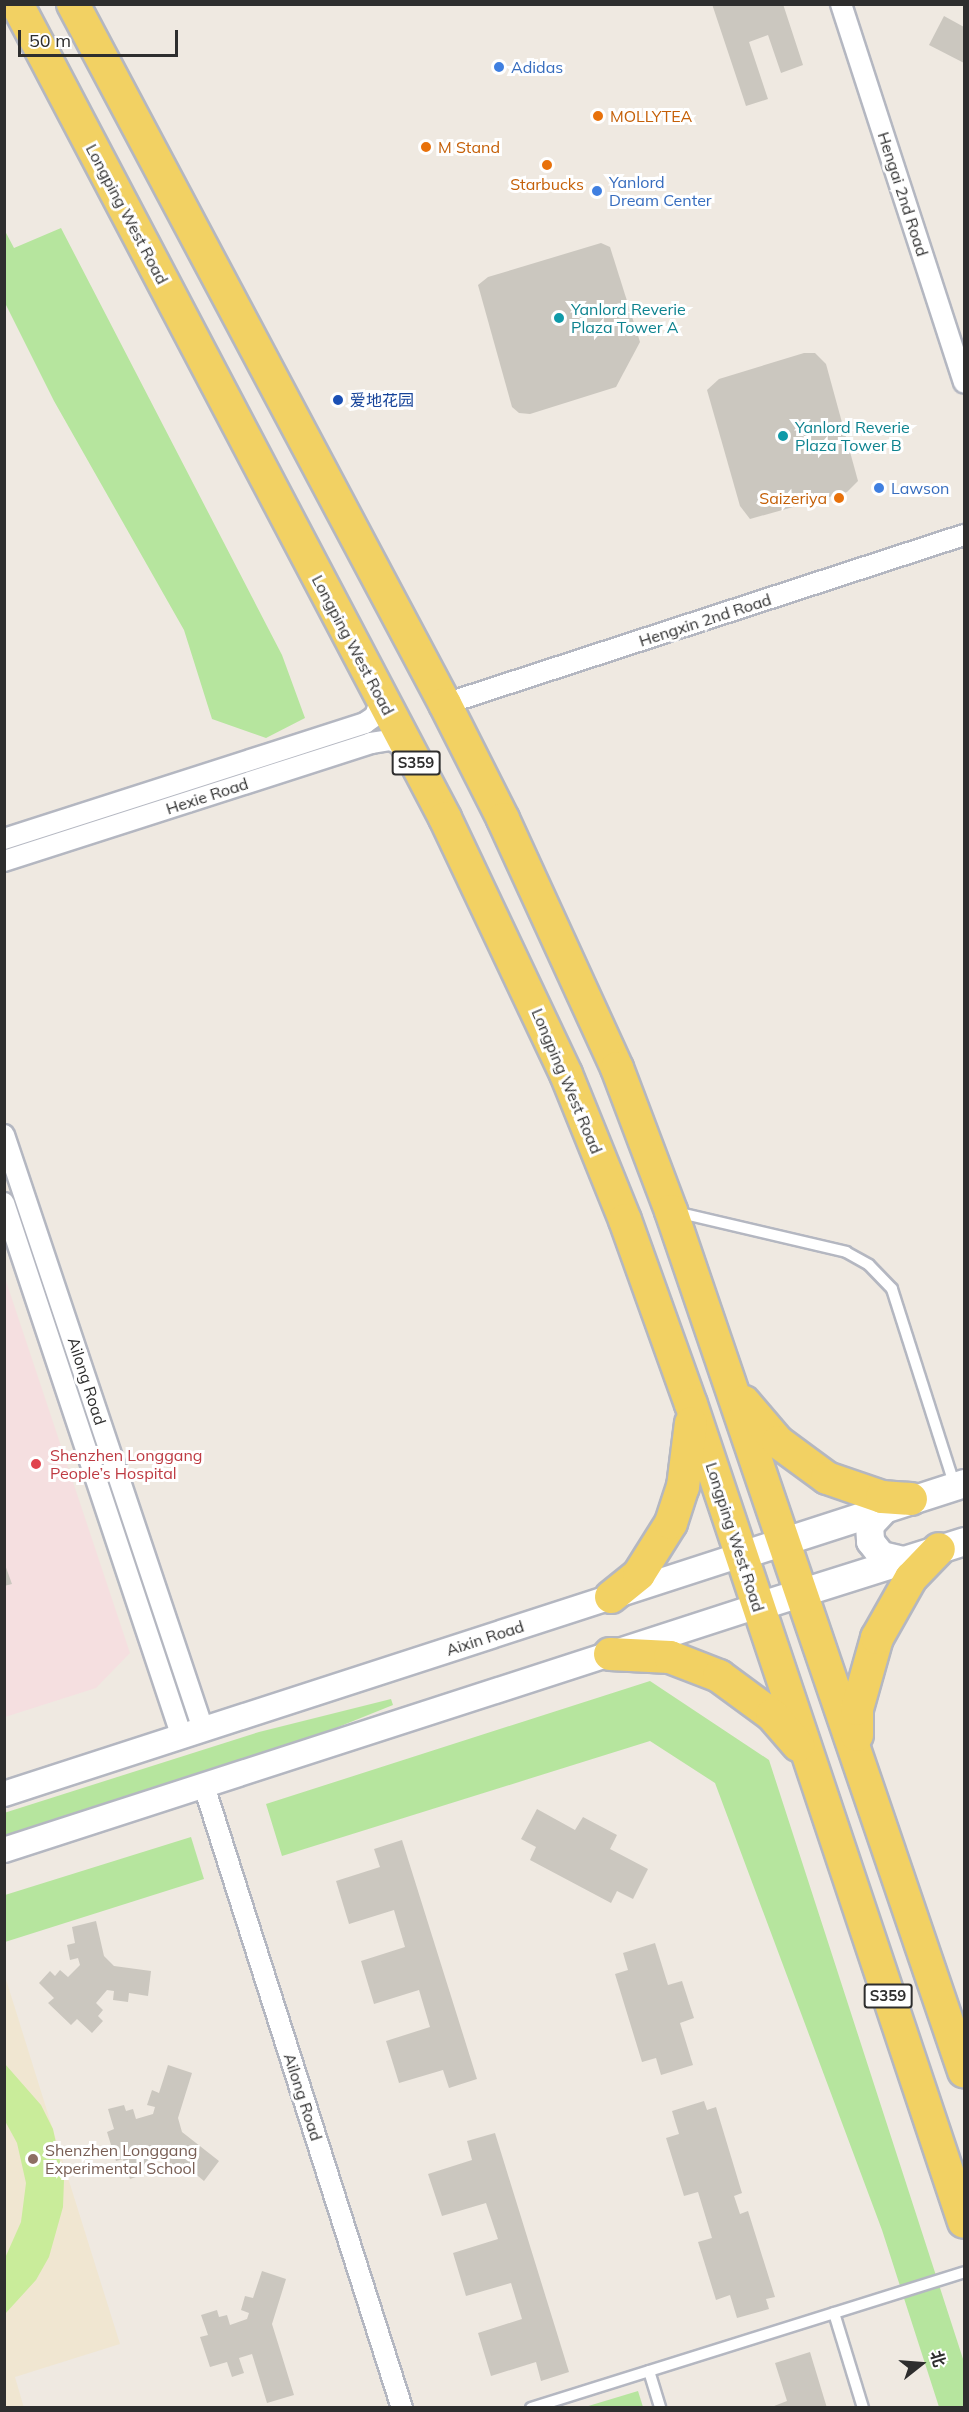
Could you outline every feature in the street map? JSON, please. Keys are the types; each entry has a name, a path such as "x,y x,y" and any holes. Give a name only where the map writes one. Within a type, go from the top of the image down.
{"main road":[{"name":"S359","path":"73,4 445,704 566,952 617,1068 671,1211 857,1750 964,2071"},
{"path":"84,4 94,44"},
{"name":"Longping West Road","path":"18,9 408,749 566,1074 625,1220 691,1404 964,2222"},
{"path":"727,1374 753,1416 803,1462 854,1489 898,1503"},
{"path":"611,1598 639,1574 671,1522 683,1487 691,1447 691,1404"},
{"name":"Aixin Road","path":"741,1555 960,1484"},
{"path":"898,1503 869,1525 870,1541 881,1555 903,1560"},
{"path":"758,1606 952,1545"},
{"path":"857,1750 857,1709 877,1638 911,1578 952,1545"},
{"path":"610,1654 670,1657 719,1676 772,1715 812,1769"}],"street":[{"name":"Hengai 2nd Road","path":"841,4 964,383"},
{"name":"Hengxin 2nd Road","path":"445,704 964,535"},
{"name":"Hexie Road","path":"4,839 365,723 375,716 381,699"},
{"name":"Hexie Road","path":"4,861 371,742 392,740 408,749"},
{"name":"Ailong Road","path":"4,1134 193,1733"},
{"name":"Ailong Road","path":"4,1203 193,1733"},
{"name":"Aixin Road","path":"4,1794 741,1555"},
{"path":"4,1850 758,1606"},
{"name":"Ailong Road","path":"204,1786 402,2408"}],"lane":[{"path":"671,1211 846,1252 869,1265 892,1289 960,1484"},
{"path":"531,2408 964,2272"},
{"path":"834,2313 863,2408"},
{"path":"649,2371 660,2408"}],"shaded area":[{"name":"Shenzhen Longgang People’s Hospital","path":"4,1275 130,1653 96,1688 5,1717"},
{"name":"Shenzhen Longgang Experimental School","path":"4,1973 120,2344 15,2377 24,2408 4,2407"}],"green space":[{"path":"61,228 282,655 305,718 266,738 212,719 184,630 54,401 5,303 5,231 14,248"},
{"path":"650,1681 769,1760 964,2362 964,2407 939,2407 882,2230 715,1783 650,1741 282,1856 266,1804"},
{"path":"391,1699 393,1705 266,1756 5,1839 4,1813 259,1732"},
{"path":"191,1837 204,1879 5,1942 5,1895"},
{"path":"5,2064 41,2105 53,2129 64,2180 63,2207 49,2257 36,2280 5,2314 5,2258 21,2222 26,2183 17,2143 5,2121"},
{"path":"638,2391 643,2407 585,2407"}],"building":[{"path":"712,4 783,4 803,65 781,73 768,35 749,42 768,99 746,106"},
{"path":"944,16 964,27 964,63 929,45"},
{"name":"Yanlord Reverie Plaza Tower A","path":"601,243 610,247 640,342 616,387 530,414 519,413 512,407 478,285 488,277"},
{"name":"Yanlord Reverie Plaza Tower B","path":"804,353 815,353 826,364 858,481 847,492 750,519 740,506 707,390 719,379"},
{"path":"4,1562 12,1584 4,1586"},
{"path":"537,1809 575,1830 583,1817 617,1835 610,1849 648,1869 633,1899 617,1891 611,1903 530,1860 536,1847 521,1839"},
{"path":"402,1840 477,2079 449,2088 443,2070 399,2083 386,2041 430,2027 419,1990 374,2004 361,1961 405,1947 394,1910 349,1924 336,1881 380,1867 374,1849"},
{"path":"96,1921 104,1956 114,1966 151,1971 148,1996 129,1993 128,2002 113,2000 114,1991 107,1990 96,2003 103,2010 98,2016 103,2021 92,2033 77,2019 71,2025 48,2003 54,1998 39,1983 50,1971 55,1976 60,1970 68,1977 80,1965 78,1958 70,1960 67,1945 75,1943 72,1927"},
{"path":"655,1943 668,1985 682,1981 694,2018 680,2023 693,2065 661,2075 656,2058 642,2062 615,1974 628,1970 623,1953"},
{"path":"168,2065 192,2073 178,2118 182,2132 219,2161 204,2181 182,2163 177,2170 165,2161 170,2154 164,2150 148,2155 151,2165 143,2167 145,2174 130,2179 123,2159 116,2161 107,2132 114,2129 108,2109 124,2105 126,2111 133,2109 136,2119 153,2114 155,2107 147,2105 152,2090 159,2093"},
{"path":"704,2101 707,2110 716,2107 742,2193 734,2196 740,2214 748,2211 775,2297 766,2299 769,2309 737,2318 730,2295 716,2300 698,2242 712,2238 698,2192 684,2196 666,2138 679,2134 672,2111"},
{"path":"495,2133 569,2372 541,2381 536,2362 491,2376 478,2333 522,2319 511,2283 466,2296 453,2253 498,2239 486,2203 442,2216 428,2174 472,2160 467,2141"},
{"path":"262,2271 286,2279 272,2324 294,2395 267,2403 252,2354 239,2358 244,2373 232,2377 227,2362 210,2367 200,2337 208,2335 201,2315 217,2310 219,2317 227,2315 230,2325 247,2319 249,2313 241,2310 245,2296 253,2298"},
{"path":"810,2352 827,2408 769,2408 787,2401 775,2363"}],"place":[{"name":"Adidas","path":"499,67"},
{"name":"MOLLYTEA","path":"598,116"},
{"name":"M Stand","path":"426,147"},
{"name":"Starbucks","path":"547,165"},
{"name":"Yanlord Dream Center","path":"597,191"},
{"name":"Yanlord Reverie Plaza Tower A","path":"559,318"},
{"name":"爱地花园","path":"338,400"},
{"name":"Yanlord Reverie Plaza Tower B","path":"783,436"},
{"name":"Lawson","path":"879,488"},
{"name":"Saizeriya","path":"839,498"},
{"name":"Shenzhen Longgang People’s Hospital","path":"36,1464"},
{"name":"Shenzhen Longgang Experimental School","path":"33,2159"}]}
